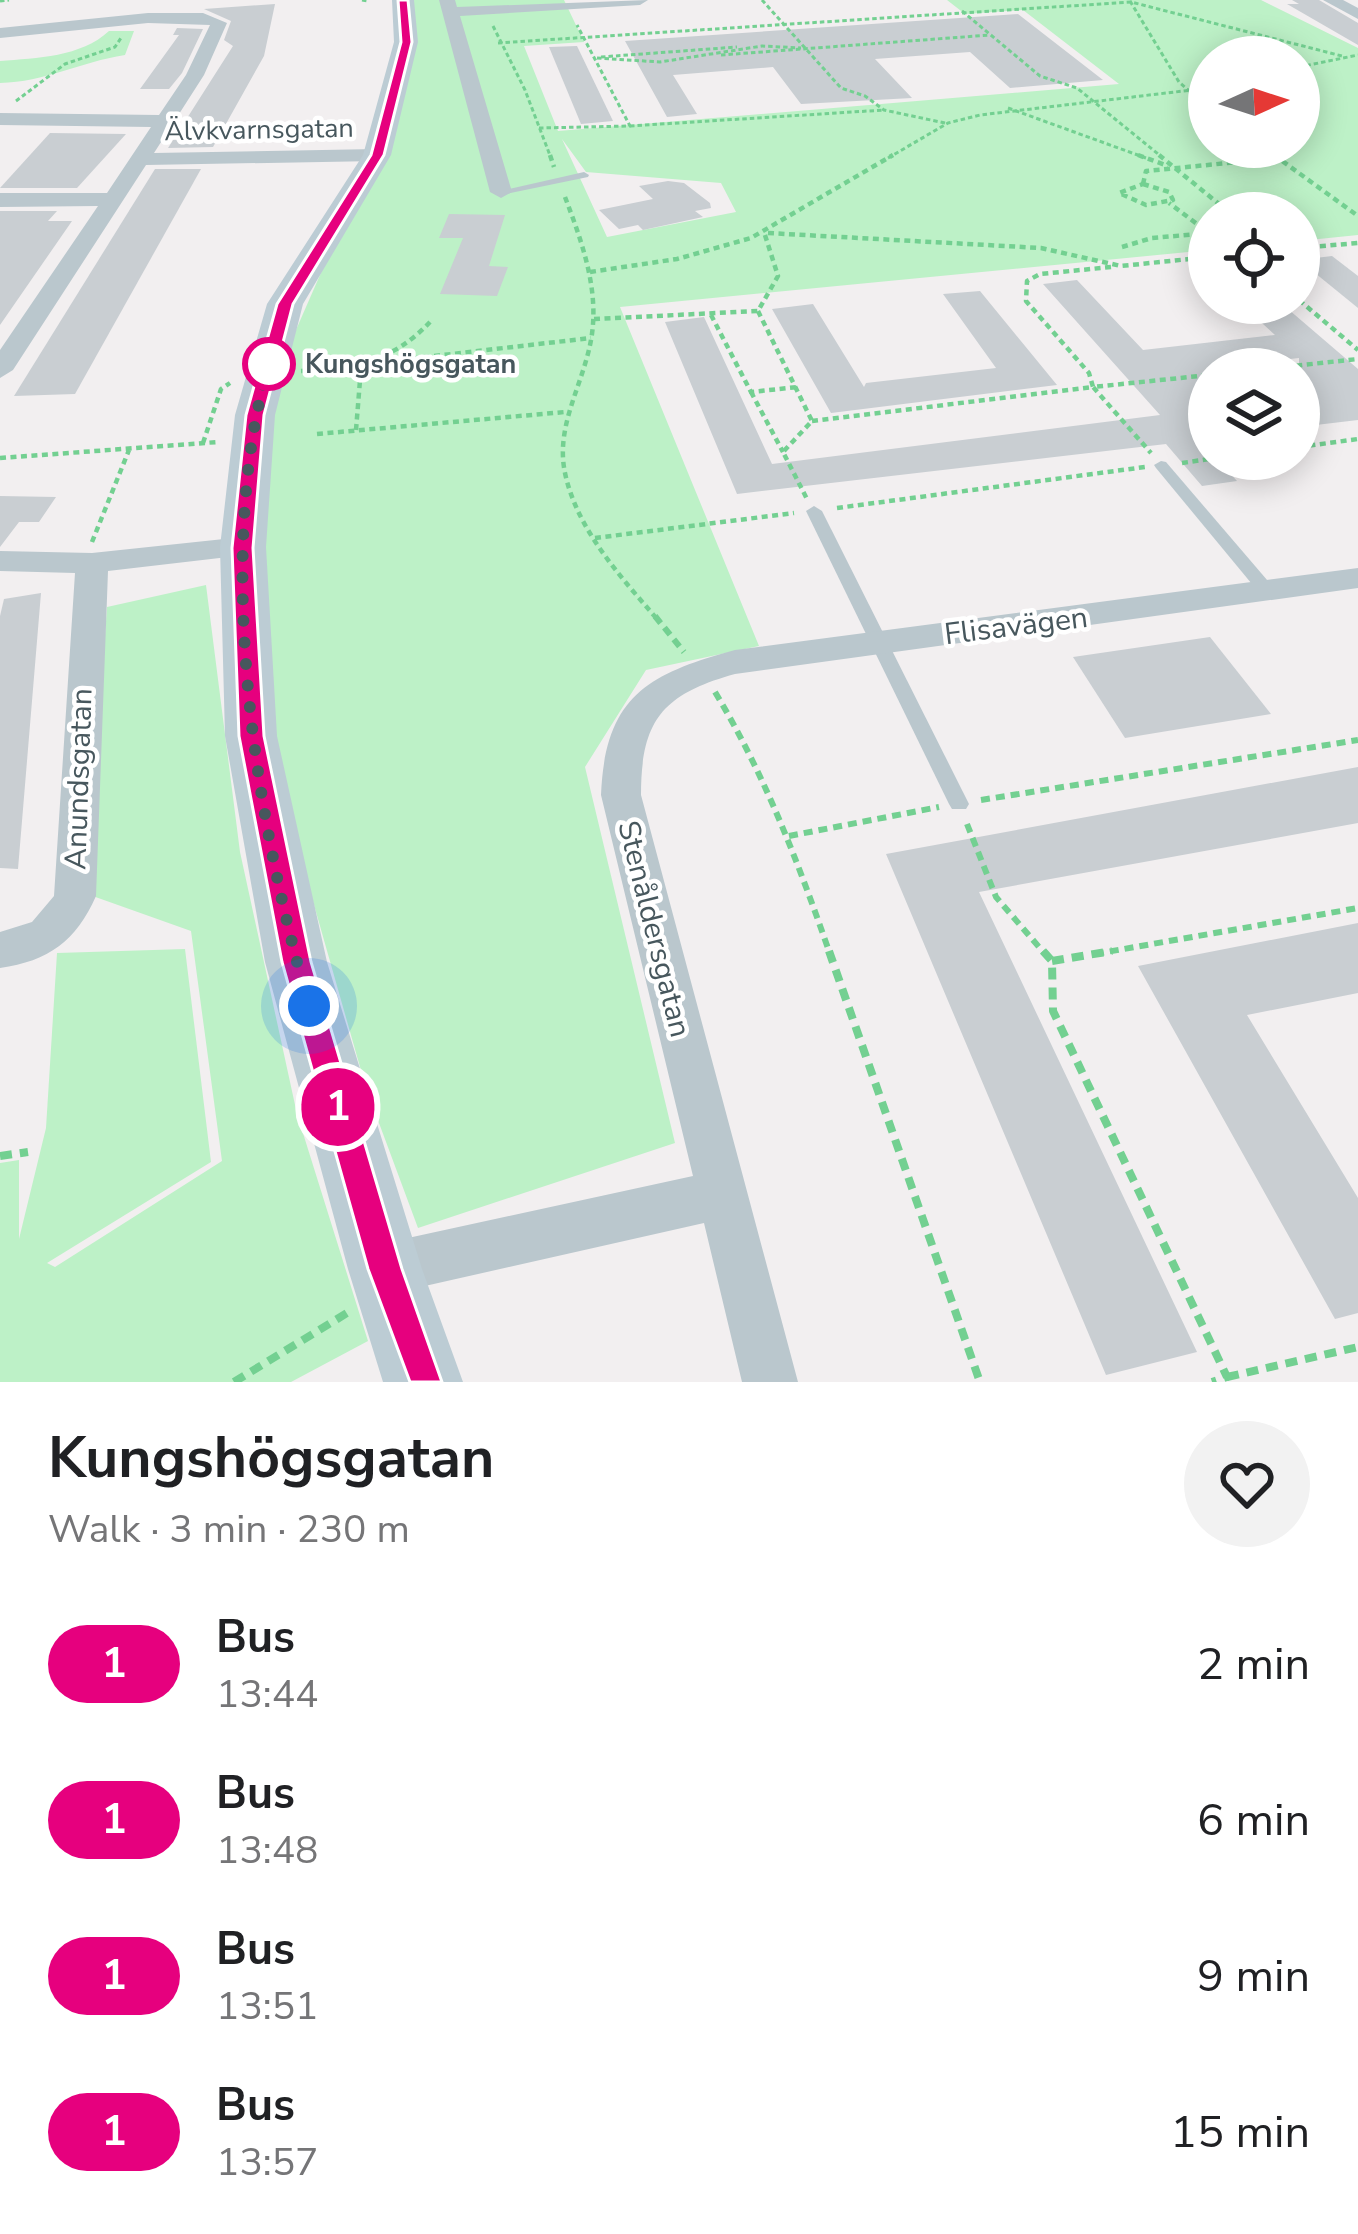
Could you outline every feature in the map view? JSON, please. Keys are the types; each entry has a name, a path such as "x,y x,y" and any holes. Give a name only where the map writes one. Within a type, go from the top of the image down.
{"main road":[{"path":"364,91 380,37 369,0"},
{"path":"403,0 406,42 377,155 285,304 255,415 243,548 251,736 296,962 423,1382"},
{"path":"314,256 320,201 344,144"}],"street":[{"path":"501,192 449,6 640,0"},
{"path":"1330,0 1358,14"},
{"name":"Älvkvarnsgatan","path":"1,370 142,159 214,40 219,23 211,19 132,21"},
{"path":"0,33 132,21"},
{"path":"0,119 164,121"},
{"name":"Älvkvarnsgatan","path":"142,159 344,144 377,155"},
{"path":"0,200 114,200"},
{"path":"0,561 92,563 243,548"},
{"name":"Anundsgatan","path":"0,950 52,935 66,920 75,896 92,563"},
{"name":"Flisavägen","path":"690,674 735,662 1358,578"},
{"name":"Stenåldersgatan","path":"690,674 647,700 627,731 620,763 621,796 770,1382"},
{"path":"388,1278 720,1195"}],"lane":[{"path":"501,192 584,175"},
{"path":"1161,465 1267,591"},
{"path":"814,511 958,803"}],"path":[{"path":"0,1 8,0"},
{"path":"762,0 841,88 865,96 884,110"},
{"path":"1130,1 1188,91"},
{"path":"980,1382 789,836 750,750 690,674 573,503 564,471 565,412 591,338 590,272 525,90 498,44 1130,1 1342,56"},
{"path":"566,4 630,126"},
{"path":"961,11 1040,76 1077,88 1203,192"},
{"path":"16,101 65,64 115,47 132,21"},
{"path":"785,44 804,48 990,35"},
{"path":"597,58 798,42"},
{"path":"722,55 748,47"},
{"path":"797,52 804,48"},
{"path":"597,58 620,62 814,54"},
{"path":"1320,62 1358,55"},
{"path":"590,272 677,259 764,232 948,123 1006,107 1188,93"},
{"path":"1006,107 1171,167"},
{"path":"539,128 884,110 948,123"},
{"path":"1143,184 1146,171 1188,166"},
{"path":"1293,168 1358,216"},
{"path":"1143,184 1169,192 1173,200 1146,206 1119,193 1143,184"},
{"path":"1122,247 1152,238 1209,233 1169,203"},
{"path":"764,232 1041,248 1121,266"},
{"path":"758,311 778,276 764,232"},
{"path":"1320,246 1358,243"},
{"path":"1161,465 1094,387 1090,373 1026,301 1027,281 1040,274 1188,259"},
{"path":"594,319 697,310 710,314 758,311"},
{"path":"758,311 812,422"},
{"path":"710,314 814,511"},
{"path":"1320,318 1358,350"},
{"path":"382,362 411,344 430,322"},
{"path":"290,372 361,368 591,338"},
{"path":"1320,363 1358,359"},
{"path":"356,430 361,368"},
{"path":"782,452 812,422 1188,377"},
{"path":"203,443 221,389 244,378"},
{"path":"752,392 798,387"},
{"path":"317,434 565,412"},
{"path":"1320,444 1358,439"},
{"path":"0,458 228,441"},
{"path":"92,563 89,549 129,450"},
{"path":"595,538 1188,462"},
{"path":"789,836 958,803 1358,740"},
{"path":"958,803 996,897 1052,961 1054,1010 1227,1377"},
{"path":"1052,961 1358,908"},
{"path":"0,1156 28,1152"},
{"path":"234,1382 388,1278"},
{"path":"1212,1382 1358,1347"}],"green space":[{"path":"411,0 564,0 584,42 524,46 558,131 1119,84 1023,10 965,14 947,0 1261,0 1358,48 1358,235 1320,239 1320,192 1188,192 1188,252 620,307 759,646 646,670 585,767 675,1143 418,1228 366,1088 272,757 262,537 271,387 327,259 381,155","holes":["562,139 586,172 721,183 736,212 607,237"]},
{"path":"109,31 134,31 125,55 0,83 0,61 72,51"},
{"path":"206,585 240,852 297,1114 368,1341 291,1382 0,1382 0,1163 19,1160 19,1239 46,1128 57,953 185,949 211,1162 47,1263 55,1267 222,1161 191,931 87,894 107,607"}],"building":[{"path":"1292,0 1319,0 1358,23 1358,45 1287,4 1299,4"},
{"path":"275,4 264,56 213,147 168,148 233,46 224,40 231,21 204,9"},
{"path":"1018,14 1103,80 1010,88 970,52 875,59 912,98 801,104 773,67 673,75 697,114 667,117 625,41"},
{"path":"177,28 203,29 182,73 169,89 140,89 179,35 173,35"},
{"path":"577,46 613,121 581,124 549,47"},
{"path":"50,133 126,134 77,188 0,188"},
{"path":"155,169 201,169 75,394 14,396"},
{"path":"684,183 711,208 695,211 703,217 643,230 638,225 619,229 599,210 653,199 639,186"},
{"path":"0,211 57,211 48,221 72,221 0,325"},
{"path":"449,214 505,215 489,266 508,267 497,296 440,294 463,238 439,238"},
{"path":"1332,256 1358,276 1358,308 1320,277 1320,257"},
{"path":"1077,280 1143,350 1275,335 1263,324 1306,324 1358,369 1358,420 1320,425 1320,348 1188,348 1188,470 1166,444 737,494 665,322 704,317 772,464 1160,415 1043,284"},
{"path":"980,291 1057,385 831,413 772,309 813,304 864,387 866,383 996,368 943,294"},
{"path":"1197,480 1237,481 1202,486"},
{"path":"0,496 56,497 39,522 19,522 0,547"},
{"path":"41,593 18,869 0,868 0,616 4,599"},
{"path":"1210,637 1271,714 1125,738 1073,657"},
{"path":"1358,767 1358,823 979,892 1197,1352 1106,1375 886,854"},
{"path":"1358,923 1358,993 1247,1015 1358,1198 1358,1313 1335,1319 1138,966"}],"bus line":[{"name":"1","path":"403,0 406,42 377,155 285,304 255,415 243,548 251,736 296,962 385,1269 423,1382"}],"place":[{"name":"Kungshögsgatan","path":"269,364"}],"route":[{"path":"269,364 255,415 243,548 251,736 309,1006"}]}
